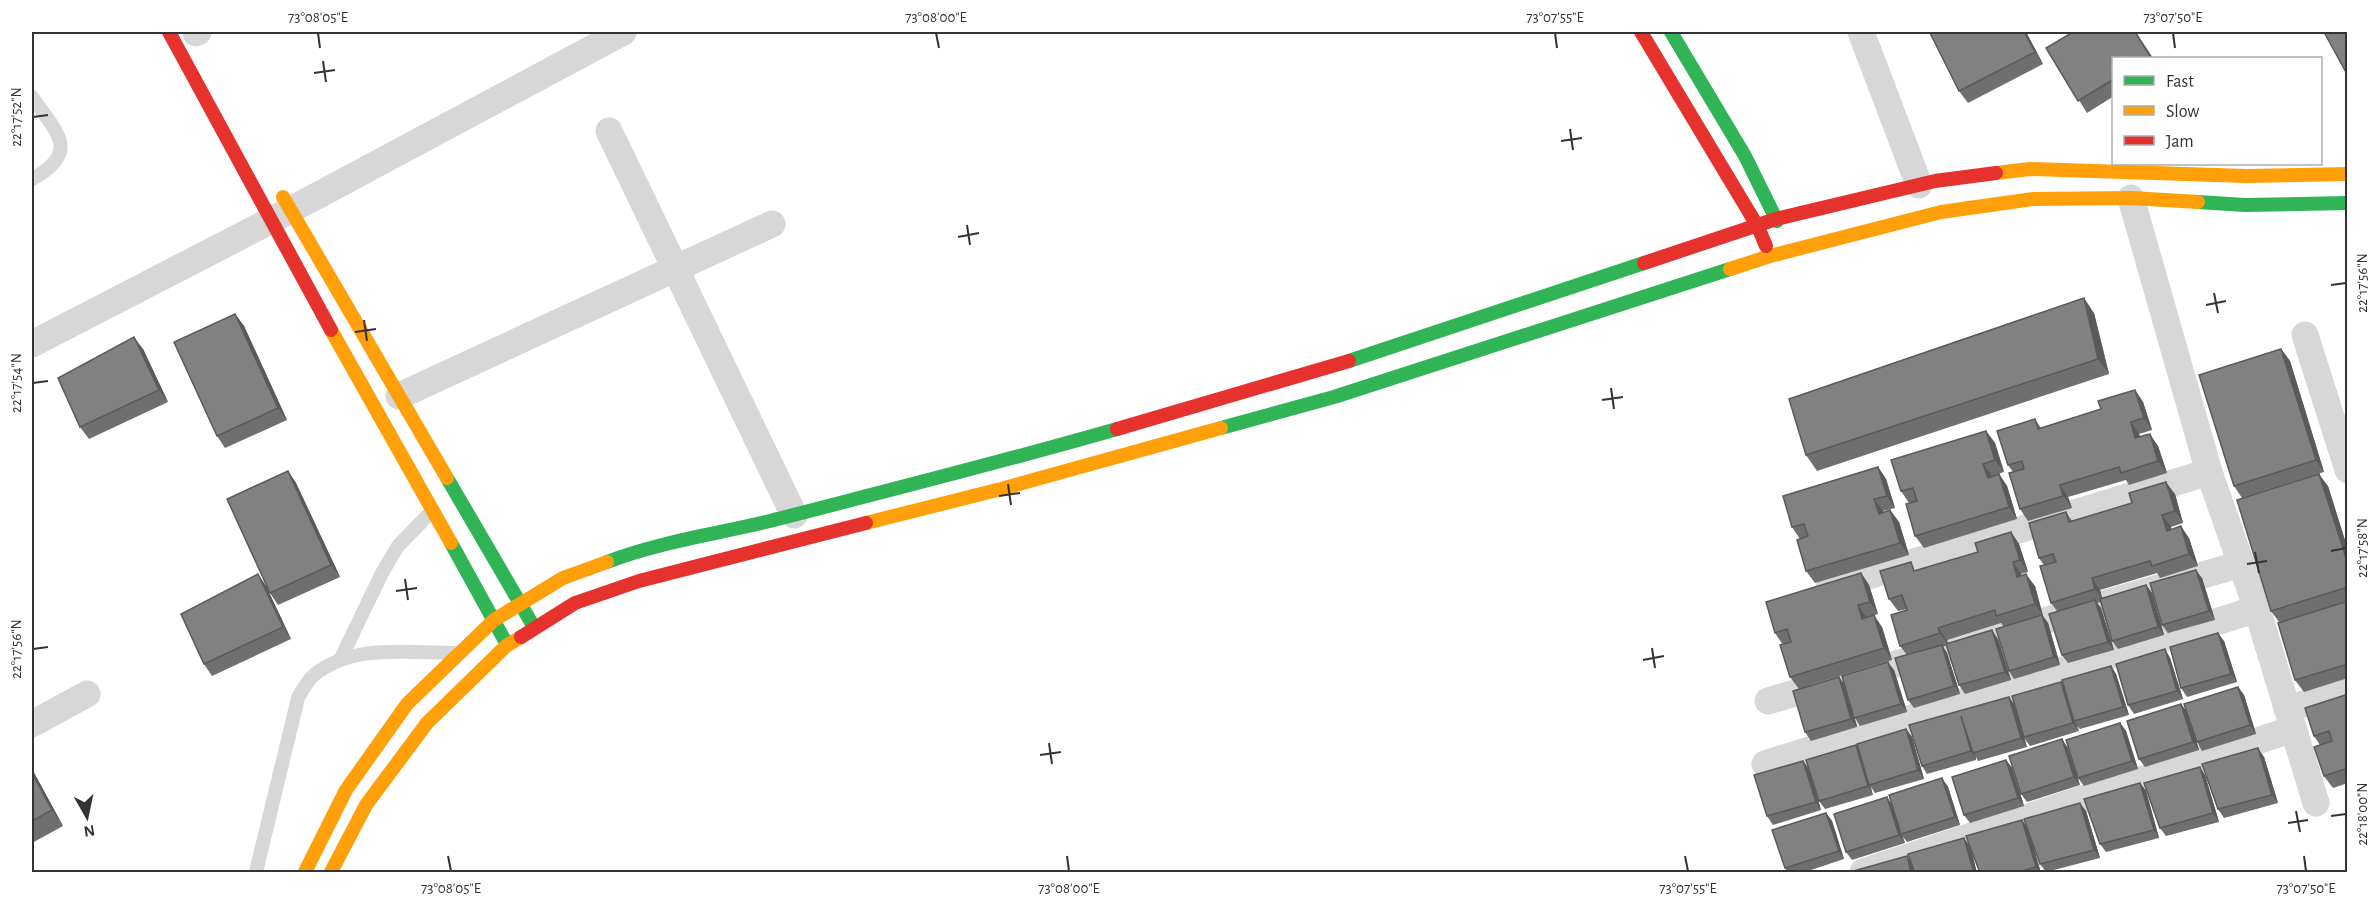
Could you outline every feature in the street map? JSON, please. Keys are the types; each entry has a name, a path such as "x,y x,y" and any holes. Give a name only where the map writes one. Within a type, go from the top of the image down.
{"main road":[{"path":"169,32 399,396 534,628"},
{"path":"1641,32 1758,227 1770,256"},
{"path":"1671,32 1744,156 1786,234"},
{"path":"331,873 366,805 427,723 507,646 575,603 639,581 990,492 1334,397 1770,256 1786,234 1919,185 2030,170 2246,176 2348,174"},
{"path":"305,873 346,790 407,704 494,620 562,578 630,554 997,463 1329,368 1758,227 1786,234 2033,199 2131,198 2245,205 2348,203"},
{"path":"280,207 432,511 507,646"}],"street":[{"path":"32,344 280,207 623,32"},
{"path":"1861,32 1919,185"},
{"path":"609,131 794,514"},
{"path":"2131,198 2210,472 2257,609 2316,803"},
{"path":"399,396 772,224"},
{"path":"2305,336 2341,427 2348,470"},
{"path":"1802,596 2210,472"},
{"path":"1768,701 2241,564"},
{"path":"1765,764 2257,609"},
{"path":"1863,873 2290,719 2348,690"},
{"path":"32,724 87,694"}],"lane":[{"path":"32,96 57,135 62,149 58,161 32,179"},
{"path":"340,660 382,573 398,546 432,511"},
{"path":"256,873 298,698 312,676 340,660 373,652 460,653"}],"building":[{"path":"2024,32 2035,52 1959,91 1930,33"},
{"path":"2073,32 2135,32 2150,56 2112,57 2112,80 2078,101 2046,48"},
{"path":"2324,32 2348,32 2348,76"},
{"path":"2084,298 2098,359 1806,455 1789,399"},
{"path":"235,314 278,408 217,436 174,342"},
{"path":"134,337 159,390 80,427 58,378"},
{"path":"2281,349 2316,460 2234,486 2199,375"},
{"path":"2135,390 2144,418 2131,422 2135,438 2150,434 2158,461 2121,473 2119,467 2060,485 2063,496 2020,509 2009,473 2024,469 2022,461 2008,465 1997,431 2035,419 2038,429 2101,409 2098,401"},
{"path":"1986,431 1995,460 1983,464 1988,478 1999,474 2009,507 1915,536 1906,504 1917,501 1913,488 1901,491 1891,460"},
{"path":"1878,467 1887,496 1874,499 1879,514 1890,510 1900,543 1806,571 1797,540 1808,536 1804,524 1792,527 1783,496"},
{"path":"288,471 331,565 270,593 227,499"},
{"path":"2319,474 2348,564 2348,587 2271,611 2237,500"},
{"path":"2166,482 2175,511 2162,515 2167,531 2181,526 2189,554 2152,566 2150,561 2092,578 2095,589 2051,603 2040,566 2056,562 2053,554 2039,558 2029,523 2066,512 2069,522 2132,503 2129,493"},
{"path":"2011,532 2020,560 2013,562 2017,577 2026,574 2035,604 1996,616 1995,610 1938,628 1940,633 1900,646 1891,615 1907,610 1902,595 1889,599 1880,571 1911,562 1914,571 1978,552 1975,543"},
{"path":"2196,570 2209,611 2162,625 2150,583"},
{"path":"1861,573 1870,602 1858,605 1862,619 1874,615 1884,648 1790,677 1780,645 1791,642 1787,629 1775,633 1766,602"},
{"path":"258,574 283,627 204,664 181,614"},
{"path":"2146,585 2158,627 2112,641 2100,599"},
{"path":"2095,600 2108,642 2062,655 2049,614"},
{"path":"2348,601 2348,664 2295,680 2278,623"},
{"path":"2042,615 2054,657 2009,671 1996,629"},
{"path":"1992,630 2005,672 1959,685 1946,644"},
{"path":"2218,633 2231,674 2181,688 2170,647"},
{"path":"1942,645 1954,686 1908,700 1895,658"},
{"path":"2165,649 2177,691 2128,705 2116,664"},
{"path":"1888,662 1901,704 1854,718 1842,676"},
{"path":"2111,666 2123,707 2074,721 2062,680"},
{"path":"1839,677 1851,719 1805,732 1793,691"},
{"path":"2061,682 2073,723 2024,737 2012,696"},
{"path":"2238,687 2250,725 2197,742 2184,704"},
{"path":"2348,694 2348,768 2324,776 2314,747 2332,741 2329,731 2314,736 2305,708"},
{"path":"2009,697 2021,738 1973,753 1961,716 1971,751 1922,766 1909,725"},
{"path":"2181,704 2193,742 2139,759 2127,721"},
{"path":"2120,723 2132,761 2078,778 2066,740"},
{"path":"1906,729 1918,770 1869,785 1857,744"},
{"path":"2062,739 2074,777 2021,794 2009,756"},
{"path":"1856,745 1868,786 1819,801 1806,760"},
{"path":"2258,748 2272,795 2218,809 2202,764"},
{"path":"2006,760 2018,798 1964,815 1952,777"},
{"path":"1803,761 1816,802 1767,816 1754,775"},
{"path":"2200,767 2213,813 2160,828 2144,783"},
{"path":"32,773 52,810 32,821"},
{"path":"1942,778 1955,817 1901,834 1889,795"},
{"path":"2140,783 2154,830 2100,844 2084,799"},
{"path":"1887,797 1899,835 1846,852 1834,814"},
{"path":"2080,803 2094,850 2040,864 2024,819"},
{"path":"1826,813 1839,851 1785,868 1772,830"},
{"path":"2022,820 2036,867 2014,873 1980,873 1966,836"},
{"path":"1964,838 1974,873 1915,873 1908,854"},
{"path":"1907,856 1911,873 1850,872"}],"traffic: fast":[{"path":"1671,32 1745,156 1777,221"},
{"path":"2198,202 2245,205 2348,203"},
{"path":"1349,361 1644,263"},
{"path":"1221,428 1334,397 1730,269"},
{"path":"607,562 667,544 770,521 1117,429"},
{"path":"447,478 531,622"},
{"path":"451,543 504,639"}],"traffic: slow":[{"path":"1996,173 2030,169 2246,176 2348,174"},
{"path":"283,197 447,478"},
{"path":"1730,269 1770,256 1941,212 2033,199 2131,198 2198,202"},
{"path":"331,330 451,543"},
{"path":"866,523 1001,489 1221,428"},
{"path":"305,872 346,790 407,704 494,620 563,578 607,562"},
{"path":"331,872 366,805 427,723 506,646 521,637"}],"traffic: jam":[{"path":"169,32 331,330"},
{"path":"1641,32 1758,227 1766,246"},
{"path":"1644,263 1776,219 1935,181 1996,173"},
{"path":"1117,429 1349,361"},
{"path":"521,637 575,603 639,581 866,523"}]}
